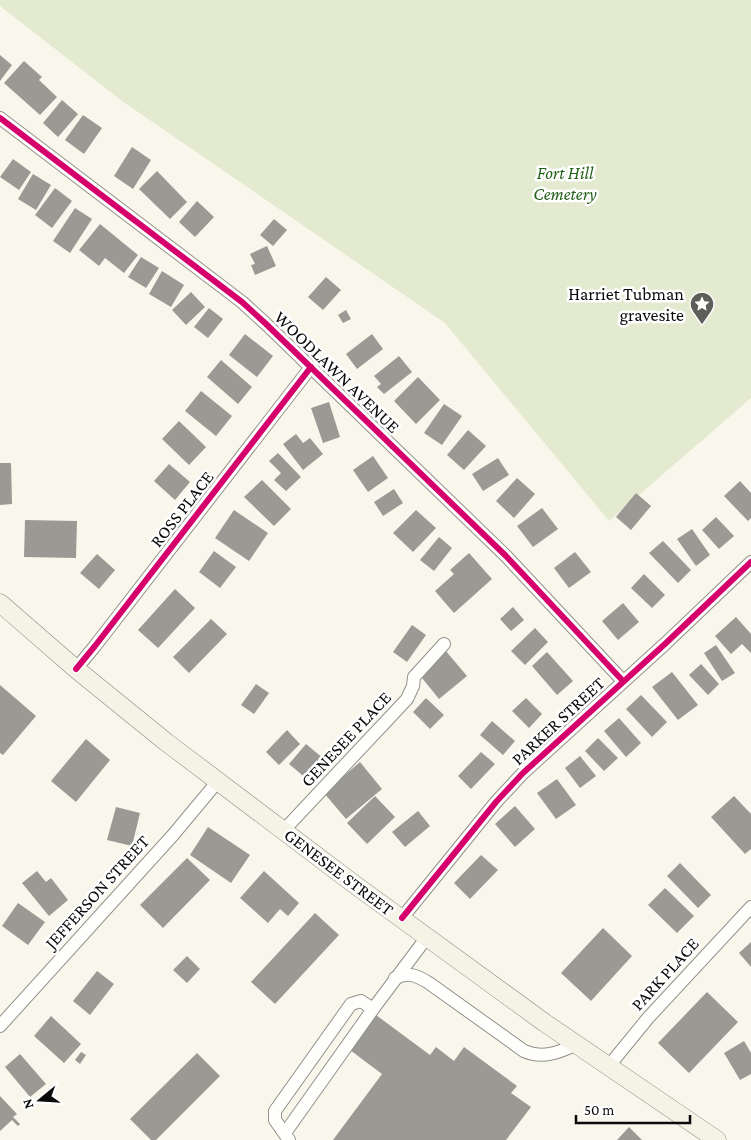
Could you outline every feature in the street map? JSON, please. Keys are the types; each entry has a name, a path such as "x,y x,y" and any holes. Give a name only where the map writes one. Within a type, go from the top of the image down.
{"main road":[{"name":"GENESEE STREET","path":"0,603 166,742 354,884 608,1067 715,1140"}],"street":[{"name":"WOODLAWN AVENUE","path":"0,118 242,302 506,556 623,681"},
{"name":"ROSS PLACE","path":"76,668 311,367"},
{"name":"PARKER STREET","path":"402,918 502,795 547,749 751,562"},
{"name":"GENESEE PLACE","path":"284,830 407,699 413,686 414,677 444,644"},
{"name":"JEFFERSON STREET","path":"0,1026 173,835 218,781"},
{"name":"PARK PLACE","path":"608,1067 648,1018 751,907"},
{"path":"372,1009 361,1001 351,1004 275,1111 275,1120 287,1137 372,1009 427,937"},
{"path":"396,978 405,974 416,975 532,1055 553,1054 576,1044"}],"green space":[{"name":"Fort Hill Cemetery","path":"0,0 751,0 751,398 609,521 445,323 122,101 0,6"}],"building":[{"path":"0,55 12,65 0,81"},
{"path":"24,61 42,77 39,80 57,97 40,115 4,83"},
{"path":"62,100 78,114 58,137 43,123"},
{"path":"83,115 102,128 84,154 65,140"},
{"path":"132,147 151,160 133,189 114,176"},
{"path":"13,159 31,172 19,190 0,177"},
{"path":"157,171 187,202 170,219 139,189"},
{"path":"33,174 51,185 36,210 18,199"},
{"path":"55,188 72,201 52,228 35,215"},
{"path":"197,201 214,217 195,237 179,222"},
{"path":"75,208 92,219 70,253 53,241"},
{"path":"274,219 287,230 273,246 260,235"},
{"path":"100,224 138,255 124,273 105,258 99,266 79,250"},
{"path":"267,246 276,266 255,275 251,265 255,264 250,254"},
{"path":"141,257 159,268 146,288 128,277"},
{"path":"162,271 184,285 171,307 149,294"},
{"path":"326,277 341,290 323,310 308,297"},
{"path":"191,292 205,307 186,325 172,310"},
{"path":"209,308 223,319 208,338 194,327"},
{"path":"346,310 351,319 343,323 338,315"},
{"path":"245,334 273,356 257,377 229,355"},
{"path":"372,334 383,349 357,369 346,354"},
{"path":"399,356 412,372 384,394 377,387 381,384 374,376"},
{"path":"221,360 252,387 238,404 207,377"},
{"path":"418,377 440,400 416,424 394,401"},
{"path":"201,391 232,416 216,436 185,411"},
{"path":"329,402 340,437 323,443 311,408"},
{"path":"444,404 462,416 442,445 424,433"},
{"path":"179,421 206,447 189,465 162,439"},
{"path":"468,430 486,446 464,470 447,455"},
{"path":"296,434 303,443 310,438 323,454 303,470 283,444"},
{"path":"278,453 301,477 286,491 274,480 281,473 269,461"},
{"path":"373,456 388,478 368,492 353,470"},
{"path":"498,458 509,475 483,491 472,474"},
{"path":"0,463 11,463 12,504 0,505"},
{"path":"169,464 190,482 175,500 154,481"},
{"path":"517,478 535,494 514,518 496,501"},
{"path":"262,480 291,509 274,526 244,497"},
{"path":"740,481 751,493 751,518 748,521 724,496"},
{"path":"394,489 403,503 383,516 374,502"},
{"path":"636,493 651,506 631,530 616,517"},
{"path":"542,508 558,529 533,547 517,526"},
{"path":"234,510 268,533 249,561 215,538"},
{"path":"416,510 436,528 413,552 393,533"},
{"path":"716,517 734,536 719,549 702,530"},
{"path":"25,520 77,521 76,558 24,557"},
{"path":"692,529 710,555 696,566 677,539"},
{"path":"439,537 452,548 434,571 420,560"},
{"path":"663,541 691,570 678,583 649,553"},
{"path":"214,551 236,567 220,588 199,572"},
{"path":"575,552 591,572 569,588 554,568"},
{"path":"469,553 492,579 454,613 435,591 454,574 450,570"},
{"path":"97,554 115,570 99,589 80,573"},
{"path":"644,574 665,595 652,608 631,588"},
{"path":"175,589 195,608 158,648 138,630"},
{"path":"623,603 639,622 618,640 602,621"},
{"path":"513,607 524,620 511,631 500,619"},
{"path":"736,617 751,634 751,653 742,644 731,654 715,636"},
{"path":"211,619 227,634 189,673 173,657"},
{"path":"412,625 426,635 407,662 393,652"},
{"path":"535,628 548,642 525,665 511,651"},
{"path":"716,645 735,673 722,681 704,653"},
{"path":"445,650 467,676 439,699 418,673"},
{"path":"547,652 573,681 557,695 532,666"},
{"path":"701,664 719,684 708,695 689,675"},
{"path":"672,672 698,705 678,720 652,687"},
{"path":"256,684 269,693 254,714 241,705"},
{"path":"0,685 36,716 3,755 0,753"},
{"path":"641,695 667,722 652,737 626,709"},
{"path":"426,698 444,715 430,729 413,712"},
{"path":"526,698 542,714 529,728 512,711"},
{"path":"619,718 641,743 626,757 604,731"},
{"path":"492,721 515,741 503,755 480,735"},
{"path":"287,730 300,744 279,765 266,752"},
{"path":"598,738 618,758 604,771 585,751"},
{"path":"86,739 110,760 76,802 51,781"},
{"path":"306,744 324,759 308,780 289,764"},
{"path":"481,752 495,764 471,789 458,776"},
{"path":"580,756 596,776 580,788 565,768"},
{"path":"360,762 382,789 346,819 324,793"},
{"path":"557,779 576,805 556,819 537,793"},
{"path":"375,796 395,817 367,844 347,823"},
{"path":"734,796 751,814 751,849 745,854 711,817"},
{"path":"515,806 535,829 515,847 495,824"},
{"path":"116,807 140,813 132,846 107,840"},
{"path":"418,811 430,826 405,847 392,832"},
{"path":"208,827 250,855 231,883 190,855"},
{"path":"481,855 498,870 470,899 454,883"},
{"path":"187,858 210,880 163,928 140,905"},
{"path":"680,863 711,895 698,908 667,876"},
{"path":"37,871 46,882 51,878 68,900 49,916 22,883"},
{"path":"264,871 299,903 288,916 280,909 268,923 240,898"},
{"path":"665,888 694,916 677,933 648,905"},
{"path":"18,903 45,922 28,945 2,926"},
{"path":"315,913 339,935 275,1004 251,982"},
{"path":"603,928 632,956 591,1001 561,973"},
{"path":"751,942 751,967 739,953"},
{"path":"187,956 200,969 187,983 173,970"},
{"path":"97,971 114,984 90,1015 73,1001"},
{"path":"707,992 738,1022 689,1073 658,1043"},
{"path":"376,1015 430,1055 436,1047 454,1061 464,1047 517,1086 511,1093 531,1107 506,1140 333,1140 382,1074 350,1050"},
{"path":"51,1016 81,1044 64,1063 34,1036"},
{"path":"744,1041 751,1053 751,1074 740,1080 724,1053"},
{"path":"81,1052 86,1055 80,1064 75,1060"},
{"path":"197,1053 220,1076 156,1140 151,1140 130,1119"},
{"path":"20,1054 46,1084 30,1097 5,1067"},
{"path":"0,1096 17,1114 13,1117 20,1124 18,1126 12,1120 0,1131"},
{"path":"629,1127 642,1140 617,1140"}],"cycle path":[{"path":"0,118 242,302 506,556 623,681"},
{"path":"76,669 311,367"},
{"path":"402,918 496,802 523,773 666,643 751,562"}],"place":[{"name":"Harriet Tubman gravesite","path":"702,325"}]}
